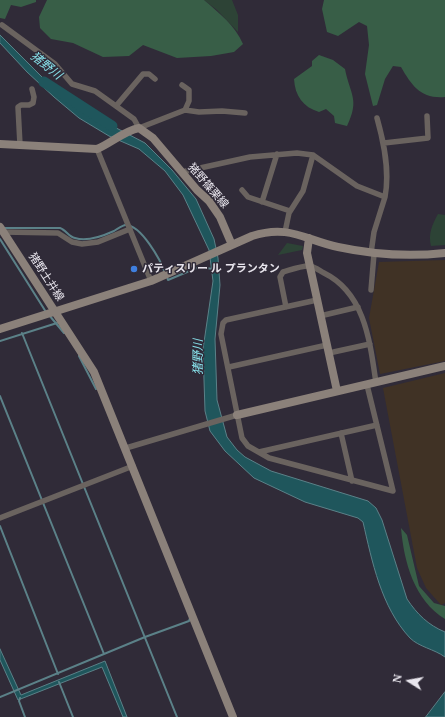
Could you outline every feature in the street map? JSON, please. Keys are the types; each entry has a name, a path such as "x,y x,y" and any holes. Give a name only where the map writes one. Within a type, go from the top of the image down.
{"street":[{"path":"2,25 55,64 72,84 95,91 134,119 136,129"},
{"path":"116,106 143,74 149,74 155,79"},
{"path":"182,85 189,90 190,95 185,110"},
{"path":"20,145 18,107 21,104 29,105 33,103 34,97 32,89"},
{"path":"0,144 97,149 136,129 185,110 199,112 222,111 245,113"},
{"path":"384,144 428,138 427,116"},
{"path":"372,290 374,232 386,197 387,188 384,144 376,118"},
{"name":"猪野篠栗線","path":"136,129 152,138 208,201 220,217 232,245"},
{"path":"97,149 151,281"},
{"path":"182,172 240,159 297,153 313,155 357,186 386,197"},
{"path":"262,202 277,154"},
{"path":"285,232 290,211 303,191 313,155"},
{"path":"242,190 248,197 290,211"},
{"path":"2,230 58,233 72,242 82,244 98,242 130,229"},
{"name":"猪野土井線","path":"0,329 55,311 2,230"},
{"path":"233,717 126,448 94,372 55,311 76,306 151,281 260,234 285,232 336,247 373,254 406,256 445,253"},
{"path":"309,238 307,253 309,266 337,391"},
{"path":"286,307 280,277 283,272 309,266 334,278 349,292 358,307 370,344 376,383"},
{"path":"317,300 226,320 223,323 221,334 229,367 242,438 248,446 269,458 393,491 367,385"},
{"path":"320,316 358,307"},
{"path":"229,367 328,349 370,344"},
{"path":"126,448 229,416 445,366"},
{"path":"258,452 377,425"},
{"path":"341,433 352,481"},
{"path":"0,518 132,466"}],"shaded area":[{"path":"0,0 36,0 36,2 21,7 11,5 5,19 0,18"},
{"path":"47,0 204,0 231,25 240,37 243,44 234,52 211,56 177,58 143,45 129,56 103,57 73,43 51,39 40,28 39,17"},
{"path":"204,0 232,0 238,15 238,32 217,10"},
{"path":"324,0 445,0 445,97 430,96 423,93 413,85 401,67 393,66 385,79 377,105 373,106 365,74 369,45 367,26 359,22 338,36 327,32 322,9"},
{"path":"0,35 56,91 101,120 145,143 172,170 196,199 214,239 218,258 220,285 215,339 217,400 227,437 237,450 245,457 271,471 368,501 376,508 382,520 407,599 423,618 433,626 445,632 445,657 414,641 400,626 379,583 363,522 358,518 305,502 254,478 225,451 210,431 205,411 203,349 213,281 209,250 183,195 165,171 139,149 109,136 79,118 54,97 27,72 0,43"},
{"path":"319,55 333,60 345,69 353,97 353,109 347,126 335,123 334,116 326,109 319,112 308,107 298,96 296,91 294,79 312,66 312,61"},
{"path":"438,214 445,215 445,245 431,246 431,230"},
{"path":"287,243 303,246 302,250 278,255"},
{"path":"445,260 445,361 380,374 369,318 379,262"},
{"path":"445,373 445,603 441,605 426,588 417,568 383,388"},
{"path":"401,528 407,535 419,586 434,603 445,606 445,619 425,602 412,579 402,541"},
{"path":"0,649 21,695 105,661 127,717 123,717 102,667 18,700 0,660"},
{"path":"445,692 445,717 426,717"}],"waterway":[{"name":"猪野川","path":"44,82 112,126"},
{"path":"3,228 60,228 73,237 85,239 105,235 125,225 131,226 137,230 150,244 165,273"},
{"path":"0,239 46,312"},
{"path":"167,277 168,280 199,267 213,269"},
{"path":"49,315 64,333"},
{"path":"0,341 57,323"},
{"path":"22,333 177,717"},
{"path":"79,356 96,389"},
{"path":"0,396 104,654"},
{"path":"0,526 58,674"},
{"path":"0,697 145,637 189,621 190,618"},
{"path":"59,682 73,717"},
{"path":"20,698 19,701 25,717"}],"place":[{"name":"パティスリー ル プランタン","path":"134,269"}]}
